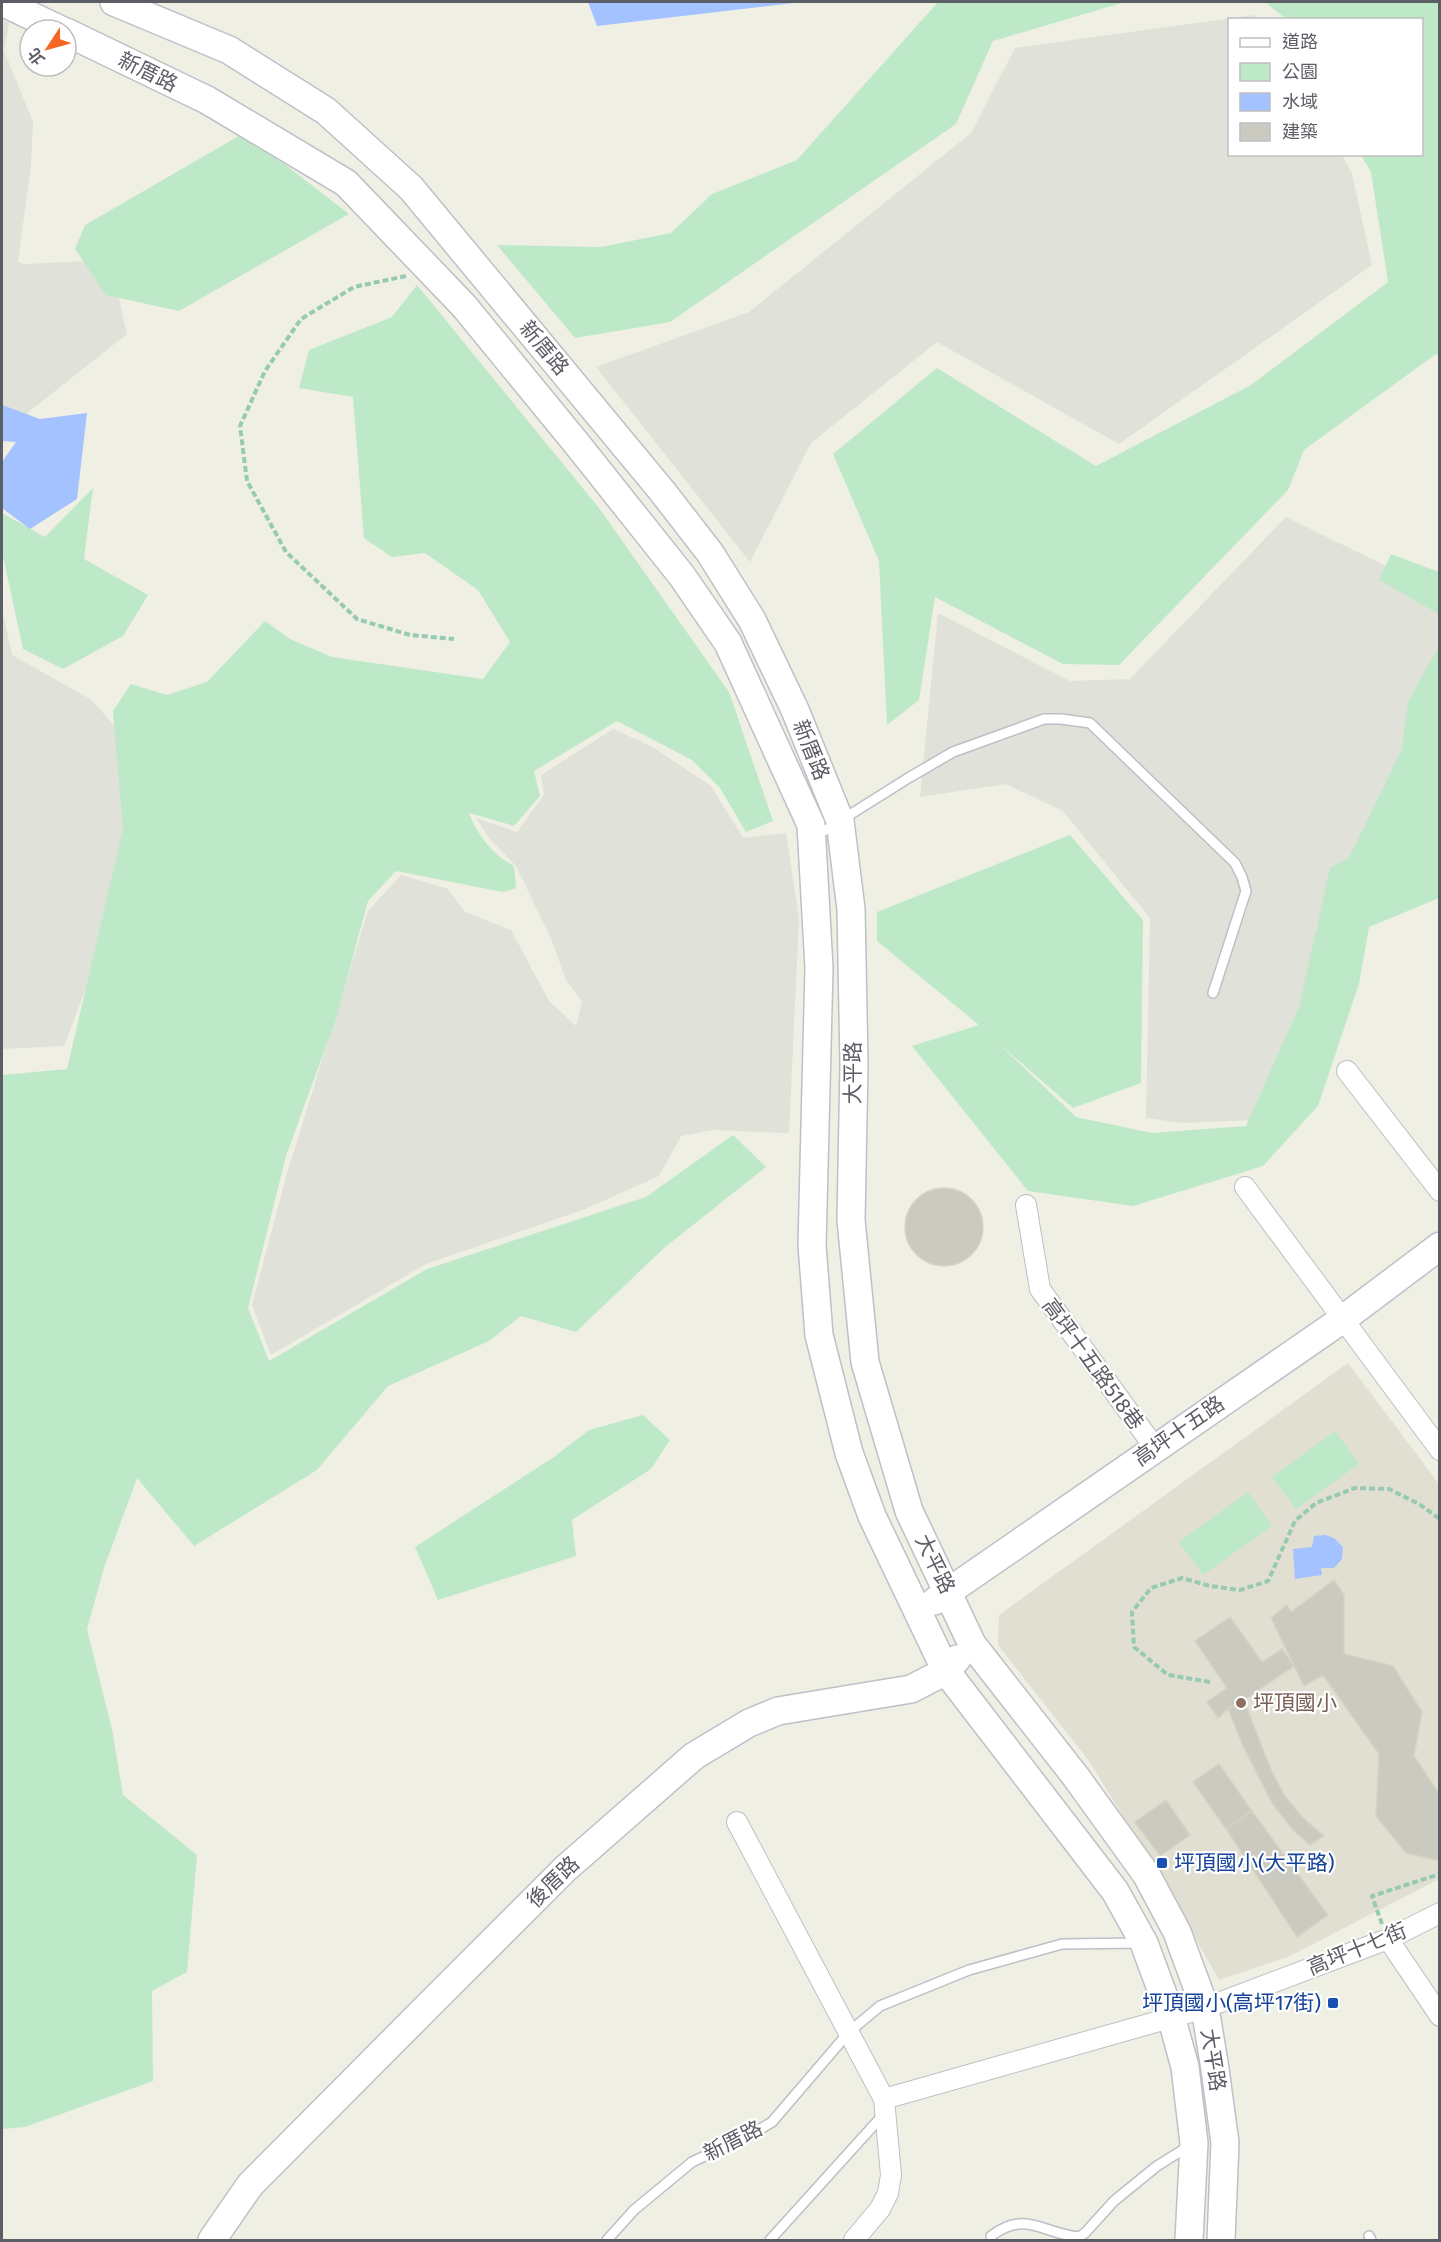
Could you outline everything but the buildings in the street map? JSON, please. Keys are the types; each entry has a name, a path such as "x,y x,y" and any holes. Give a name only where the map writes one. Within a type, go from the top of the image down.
{"street":[{"path":"2,2 36,18"},
{"name":"新厝路","path":"114,2 229,50 258,68 326,111 411,188 640,464 710,553 752,620 795,710 840,821"},
{"name":"新厝路","path":"78,38 207,100 346,183 464,306 682,576 728,643 811,832"},
{"name":"大平路","path":"840,821 851,909 854,1064 851,1220 865,1362 909,1511 972,1644 1076,1777 1146,1874 1177,1932 1205,2008 1225,2143 1221,2241"},
{"name":"大平路","path":"811,832 819,968 812,1245 819,1335 849,1453 872,1516 946,1671 1115,1891 1143,1943 1171,2016 1185,2067 1194,2143 1189,2241"},
{"path":"1347,1071 1440,1191"},
{"path":"1245,1187 1440,1450"},
{"name":"高坪十五路518巷","path":"1026,1205 1040,1289 1155,1448"},
{"name":"高坪十五路","path":"918,1615 948,1591 1343,1319 1440,1246"},
{"name":"後厝路","path":"212,2241 250,2185 396,2037 565,1869 694,1756 749,1723 778,1711 911,1689 946,1671 972,1644"},
{"path":"737,1822 849,2032 885,2106 891,2175 888,2193 880,2209 854,2241"},
{"name":"高坪十七街","path":"1171,2016 1205,2008 1388,1939 1440,1913"},
{"path":"1388,1939 1440,2016"},
{"path":"885,2106 1171,2016"}],"lane":[{"path":"811,832 840,821 953,752 1044,719 1090,723 1234,863 1242,877 1246,891 1213,993"},
{"name":"新厝路","path":"607,2241 634,2210 692,2162 772,2122 849,2032 880,2006 969,1970 1062,1944 1143,1943"},
{"path":"770,2241 885,2106"},
{"path":"991,2236 1004,2226 1019,2222 1079,2237 1114,2201 1157,2166 1194,2143"}],"path":[{"path":"430,271 354,287 301,319 265,371 240,426 247,481 286,552 357,619 410,635 454,639"},
{"path":"1210,1682 1168,1675 1134,1647 1132,1612 1151,1588 1182,1578 1210,1586 1240,1590 1268,1581 1295,1521 1316,1503 1356,1488 1389,1489 1419,1504 1440,1519"},
{"path":"1388,1939 1372,1896 1440,1874"}],"shaded area":[{"path":"1255,15 1257,18 1233,18"},
{"path":"1228,19 1228,156 1343,156 1352,174 1372,265 1119,444 937,342 811,443 750,562 596,367 749,312 971,133 1015,48"},
{"path":"2,20 9,23 4,51 33,122 31,165 18,262 25,264 110,260 127,334 2,433"},
{"path":"1286,517 1439,592 1439,687 1347,897 1316,927 1314,982 1255,1120 1183,1123 1146,1118 1150,918 1063,811 1006,784 920,797 938,613 1070,681 1130,679"},
{"path":"2,608 12,655 90,699 173,788 110,924 64,1046 2,1049"},
{"path":"613,729 653,747 711,786 743,838 786,833 799,918 789,1133 713,1130 681,1136 659,1176 585,1209 426,1264 271,1355 252,1305 286,1177 368,911 401,875 448,889 465,912 511,930 549,1001 576,1026 582,1001 566,980 551,938 516,866 489,838 476,818 517,832 544,795 541,775"},
{"name":"坪頂國小","path":"1348,1363 1439,1484 1439,1879 1288,1957 1219,1980 1169,1891 1089,1761 998,1645 999,1615"}],"green space":[{"path":"938,2 1125,2 993,41 956,124 670,322 575,338 497,245 601,247 671,233 712,194 797,160"},
{"path":"1265,2 1439,2 1439,356 1436,354 1304,450 1288,490 1119,665 1063,664 935,597 919,700 887,725 879,561 833,454 937,368 1096,466 1251,385 1388,282 1371,172 1362,156 1423,156 1423,18 1285,18"},
{"path":"244,133 349,214 179,311 106,295 75,249 85,225"},
{"path":"417,285 599,508 729,692 773,821 746,832 720,788 692,760 617,721 534,771 540,796 514,826 469,813 476,829 487,844 514,866 516,888 503,892 396,871 368,901 336,1019 286,1156 248,1308 269,1361 427,1269 646,1197 733,1135 766,1167 664,1248 576,1332 521,1316 489,1341 388,1386 317,1470 194,1546 137,1478 104,1568 87,1629 112,1729 123,1795 197,1855 187,1972 152,1991 153,2081 25,2127 2,2129 2,1075 67,1069 123,829 113,711 131,684 167,695 207,682 265,621 290,639 332,657 483,679 510,642 478,590 425,553 392,557 364,538 353,397 299,388 309,350 392,317"},
{"path":"93,488 84,559 148,595 123,636 63,669 23,649 2,552 2,513 45,537"},
{"path":"1391,554 1439,572 1439,614 1379,580"},
{"path":"1439,646 1439,898 1369,927 1359,984 1318,1106 1263,1166 1133,1206 1028,1191 912,1046 979,1025 877,941 877,912 1070,835 1143,920 1141,1083 1073,1108 998,1043 1076,1117 1152,1133 1246,1126 1299,1007 1330,868 1349,858 1402,749 1408,702"},
{"path":"643,1415 670,1440 651,1469 572,1520 576,1556 438,1600 415,1547 554,1457 589,1430"},
{"path":"1335,1431 1359,1464 1296,1509 1272,1477"},
{"path":"1248,1492 1272,1526 1203,1575 1179,1542"}],"water":[{"path":"588,2 802,2 597,26"},
{"path":"2,405 40,419 87,413 77,499 30,529 2,508 2,462 16,442 2,441"},
{"path":"1325,1535 1334,1538 1343,1547 1342,1559 1334,1568 1321,1568 1322,1575 1295,1579 1293,1549 1312,1547 1314,1536"}],"place":[{"name":"坪頂國小","path":"1241,1703"},
{"name":"坪頂國小(大平路)","path":"1162,1863"},
{"name":"坪頂國小(高坪17街)","path":"1333,2003"}]}
